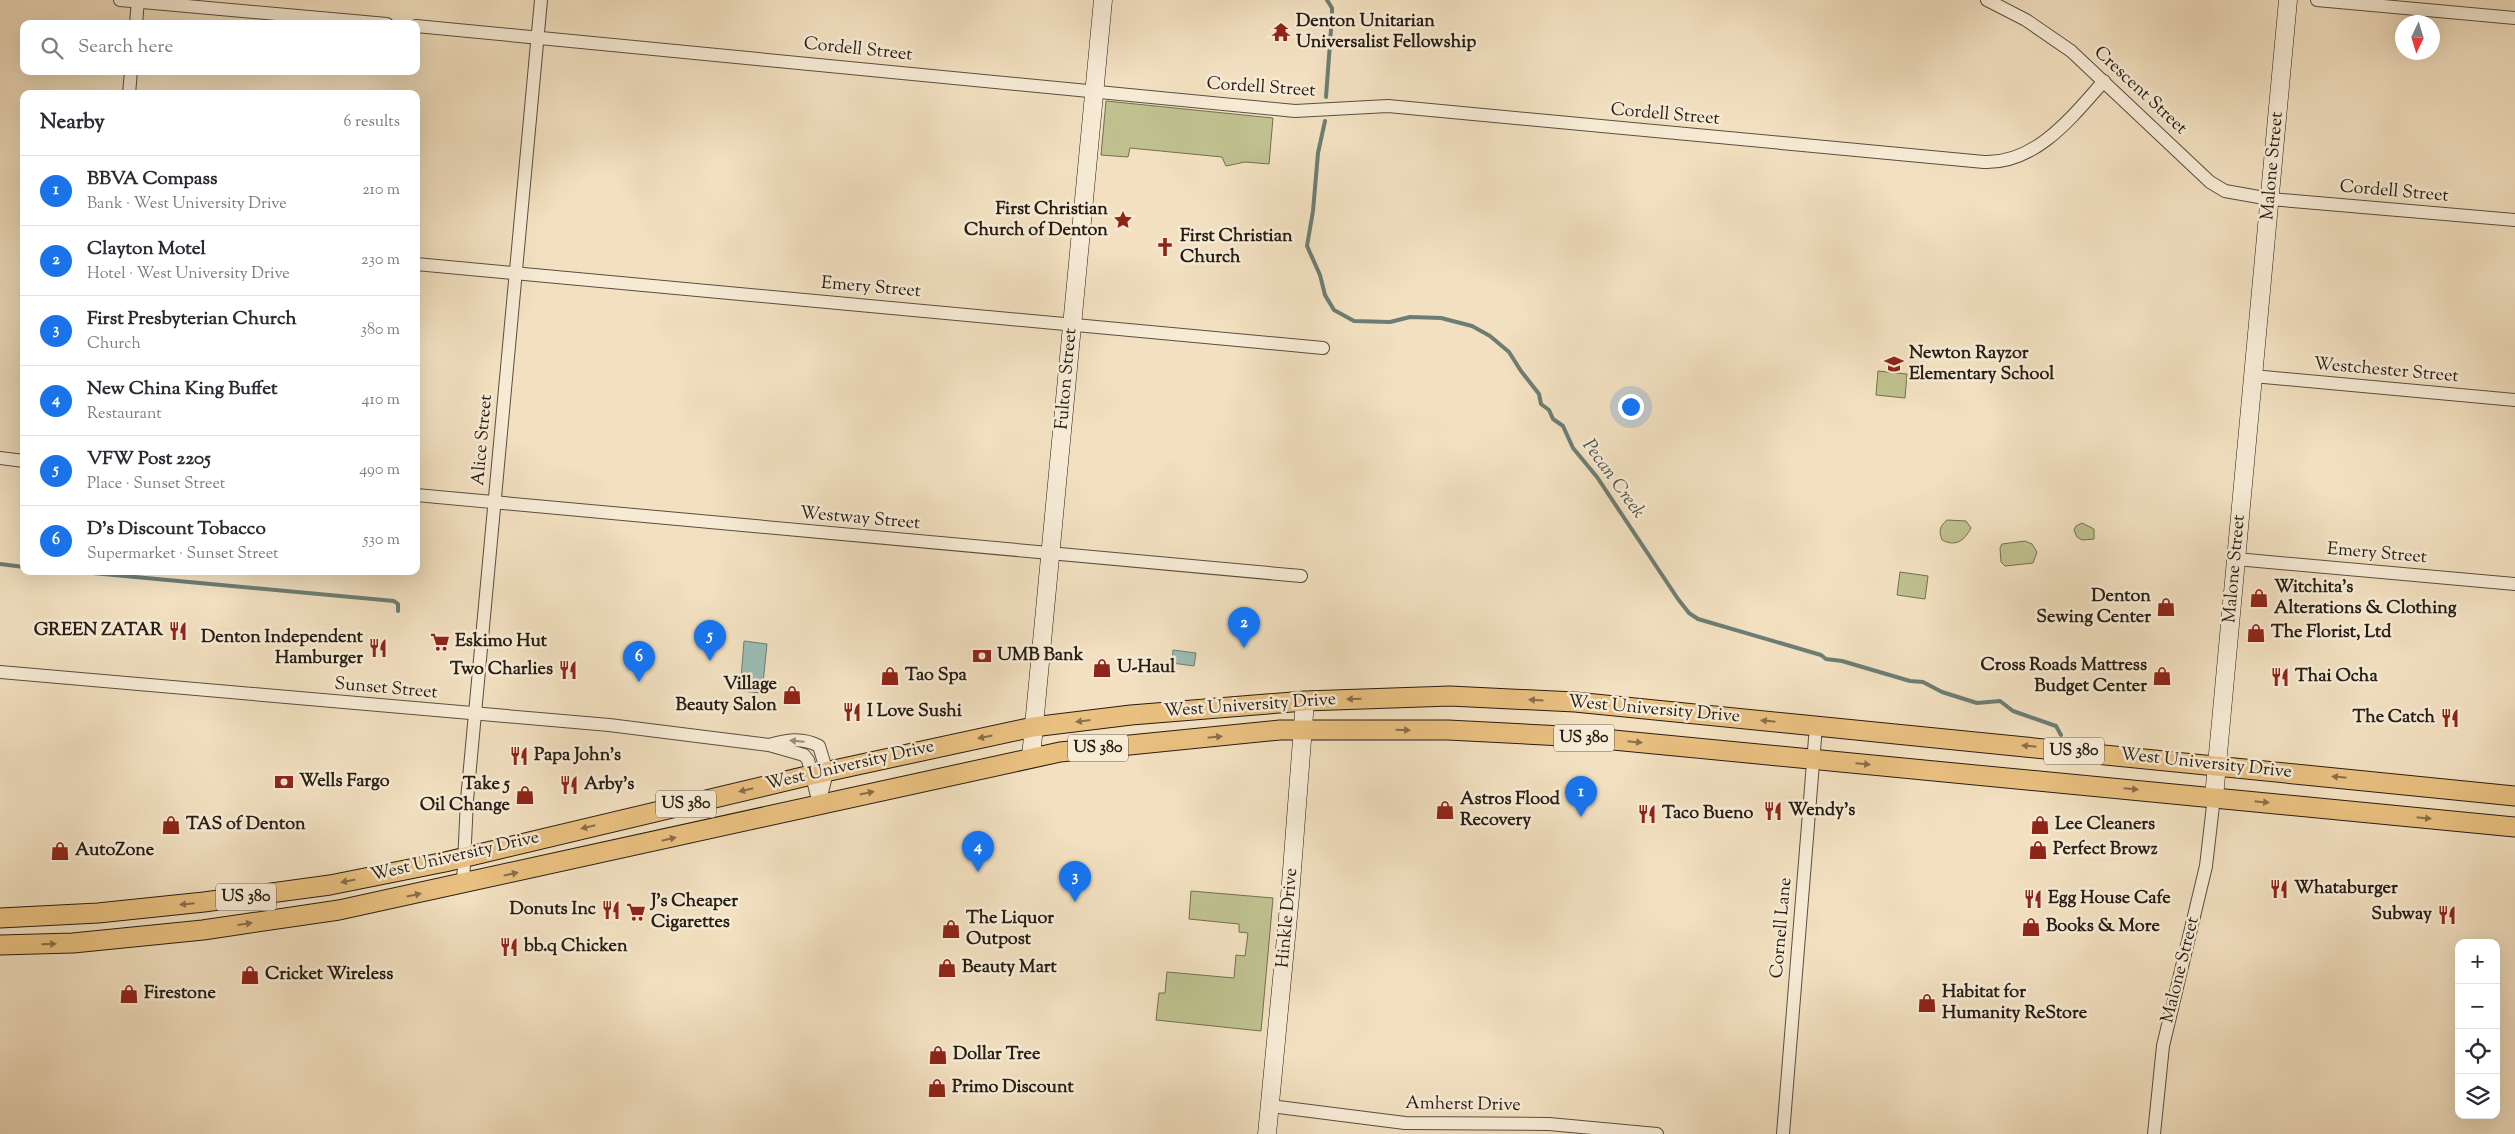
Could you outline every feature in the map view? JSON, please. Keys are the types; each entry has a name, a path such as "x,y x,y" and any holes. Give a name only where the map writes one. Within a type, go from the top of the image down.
{"main road":[{"name":"West University Drive","path":"0,918 98,913 226,900 330,885 464,856 889,757 1033,727 1148,713 1305,701 1485,696 1640,708 2515,796"},
{"name":"West University Drive","path":"0,945 73,943 203,930 339,910 668,840 1031,757 1270,731 1448,730 1582,737 2515,827"}],"street":[{"path":"120,0 344,20"},
{"name":"Alice Street","path":"463,884 475,714 541,0"},
{"name":"Fulton Street","path":"1031,757 1104,0"},
{"name":"Crescent Street","path":"1987,0 2041,30 2071,51 2210,182 2225,190 2270,199"},
{"name":"Malone Street","path":"2154,1134 2162,1046 2206,866 2288,0"},
{"path":"2317,0 2515,18"},
{"path":"136,20 138,1"},
{"name":"Cordell Street","path":"420,26 1295,111 1388,106 1995,163 2012,160 2043,142 2064,126 2104,82"},
{"path":"129,90 131,75"},
{"name":"Cordell Street","path":"2270,199 2515,220"},
{"name":"Emery Street","path":"420,264 1323,348"},
{"name":"Westchester Street","path":"2253,376 2515,400"},
{"path":"0,458 20,460"},
{"name":"Westway Street","path":"420,495 1301,576"},
{"name":"Emery Street","path":"2236,559 2515,584"},
{"name":"Sunset Street","path":"0,672 609,725 769,745 804,755 819,774"},
{"name":"Hinkle Drive","path":"1267,1134 1305,701"},
{"name":"Cornell Lane","path":"1783,1134 1816,726"},
{"name":"Sunset Street","path":"769,745 790,739 812,742 819,746 819,774"},
{"path":"819,774 819,804"},
{"name":"Amherst Drive","path":"1270,1106 1405,1123 1500,1122 1597,1131 1657,1134"}],"green space":[{"path":"1106,101 1273,118 1269,164 1245,162 1226,166 1222,157 1130,148 1128,157 1101,155"},
{"path":"1878,371 1907,374 1905,398 1876,395"},
{"path":"1947,520 1966,521 1971,528 1959,542 1947,542 1942,540 1940,532 1942,525"},
{"path":"2082,523 2094,529 2094,539 2082,540 2077,537 2074,530 2076,526"},
{"path":"2025,541 2032,544 2037,552 2033,563 2005,566 2001,562 2000,548 2002,544"},
{"path":"1900,572 1928,576 1925,599 1897,595"},
{"path":"1191,891 1273,898 1261,1031 1156,1020 1159,993 1165,993 1167,972 1234,978 1236,955 1245,956 1248,933 1239,932 1239,924 1189,919"}],"water":[{"path":"744,641 767,644 762,693 740,691"},
{"path":"1173,650 1196,653 1194,666 1172,663"}],"waterway":[{"name":"Pecan Creek","path":"1326,97 1332,16 1332,8 1327,0"},
{"name":"Pecan Creek","path":"1325,121 1318,153 1313,211 1307,246 1320,275 1325,295 1334,310 1354,321 1390,322 1410,317 1441,318 1472,326 1490,336 1509,352 1539,394 1541,404 1549,410 1553,419 1563,426 1573,448 1597,477 1689,613 1698,619 1821,655 1826,659 1842,661 1910,681 1923,682 1942,692 1977,703 2000,701 2013,711 2056,726 2061,735"},
{"path":"0,564 20,566"},
{"path":"114,575 394,601 398,604 398,611"}],"place":[{"name":"Denton Unitarian Universalist Fellowship","path":"1281,32"},
{"name":"First Christian Church of Denton","path":"1123,220"},
{"name":"First Christian Church","path":"1165,247"},
{"name":"Newton Rayzor Elementary School","path":"1894,364"},
{"name":"Witchita's Alterations & Clothing","path":"2259,598"},
{"name":"Denton Sewing Center","path":"2166,607"},
{"name":"GREEN ZATAR","path":"178,631"},
{"name":"The Florist, Ltd","path":"2256,633"},
{"name":"Eskimo Hut","path":"440,642"},
{"name":"Denton Independent Hamburger","path":"378,648"},
{"name":"Clayton Motel","path":"1244,648"},
{"name":"UMB Bank","path":"982,656"},
{"name":"VFW Post 2205","path":"710,661"},
{"name":"U-Haul","path":"1102,668"},
{"name":"Two Charlies","path":"568,670"},
{"name":"Tao Spa","path":"890,676"},
{"name":"Cross Roads Mattress Budget Center","path":"2162,676"},
{"name":"Thai Ocha","path":"2280,677"},
{"name":"D's Discount Tobacco","path":"639,682"},
{"name":"Village Beauty Salon","path":"792,695"},
{"name":"I Love Sushi","path":"852,712"},
{"name":"The Catch","path":"2450,718"},
{"name":"Papa John's","path":"519,756"},
{"name":"Wells Fargo","path":"284,782"},
{"name":"Arby's","path":"569,785"},
{"name":"Take 5 Oil Change","path":"525,795"},
{"name":"Astros Flood Recovery","path":"1445,810"},
{"name":"Wendy's","path":"1773,811"},
{"name":"Taco Bueno","path":"1647,814"},
{"name":"BBVA Compass","path":"1581,817"},
{"name":"TAS of Denton","path":"171,825"},
{"name":"Lee Cleaners","path":"2040,825"},
{"name":"Perfect Browz","path":"2038,850"},
{"name":"AutoZone","path":"60,851"},
{"name":"New China King Buffet","path":"978,872"},
{"name":"Whataburger","path":"2279,889"},
{"name":"Egg House Cafe","path":"2033,899"},
{"name":"First Presbyterian Church","path":"1075,902"},
{"name":"Donuts Inc","path":"611,910"},
{"name":"J's Cheaper Cigarettes","path":"636,912"},
{"name":"Subway","path":"2447,915"},
{"name":"Books & More","path":"2031,927"},
{"name":"The Liquor Outpost","path":"951,929"},
{"name":"bb.q Chicken","path":"509,947"},
{"name":"Beauty Mart","path":"947,968"},
{"name":"Cricket Wireless","path":"250,975"},
{"name":"Firestone","path":"129,994"},
{"name":"Habitat for Humanity ReStore","path":"1927,1003"},
{"name":"Dollar Tree","path":"938,1055"},
{"name":"Primo Discount","path":"937,1088"}]}
